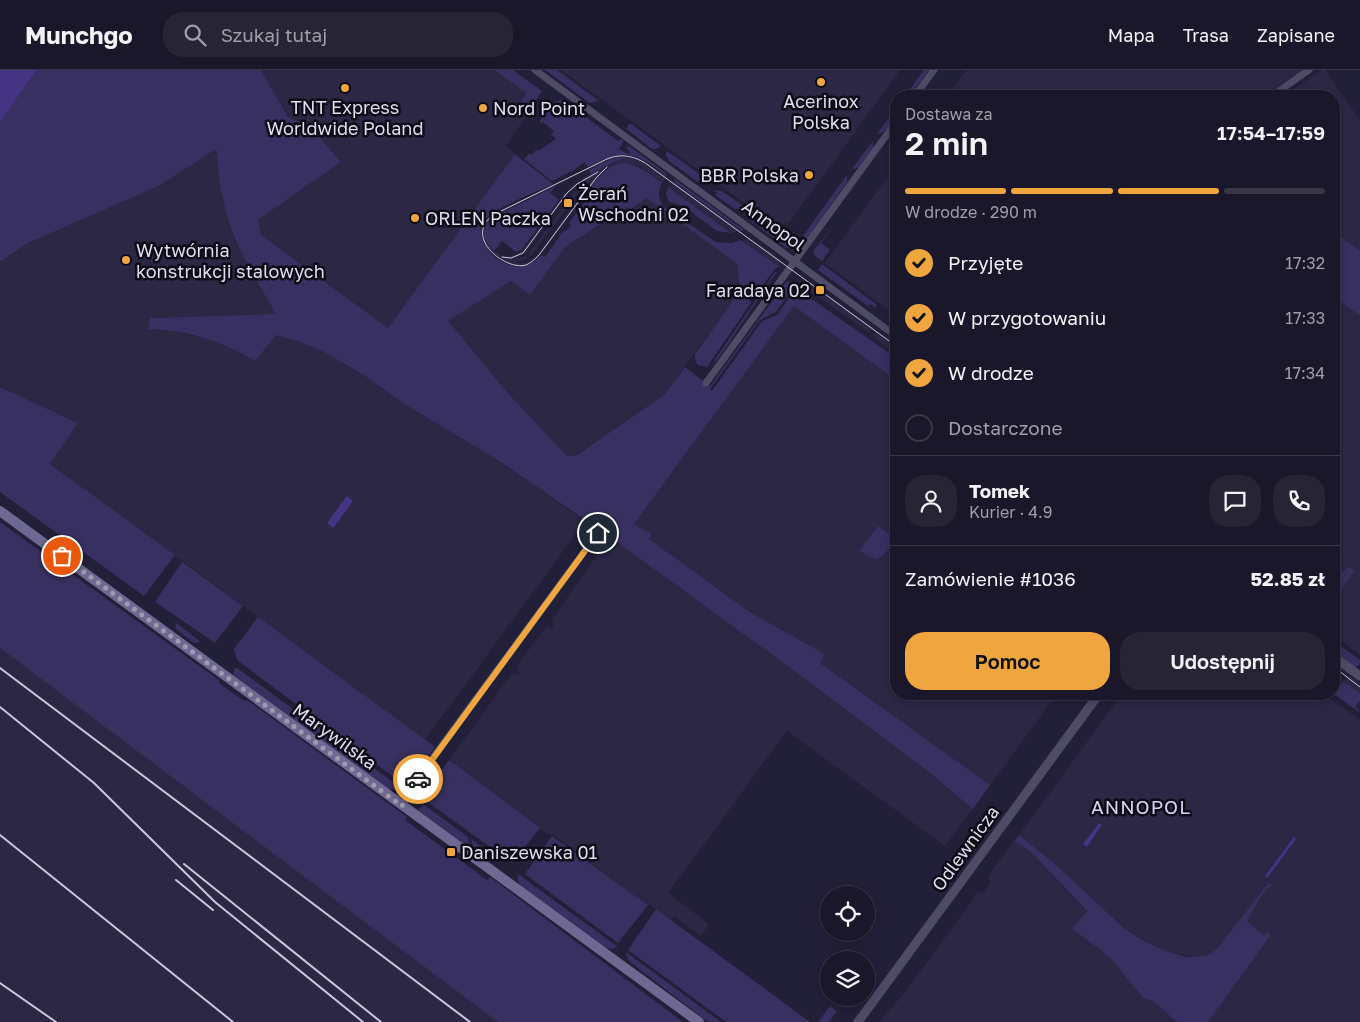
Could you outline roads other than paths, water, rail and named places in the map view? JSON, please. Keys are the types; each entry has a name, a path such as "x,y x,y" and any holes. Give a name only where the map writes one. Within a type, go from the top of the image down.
{"main road":[{"name":"Marywilska","path":"0,511 699,1022"}],"street":[{"name":"Annopol","path":"535,70 890,332"},
{"path":"919,90 934,70"},
{"path":"1281,90 1310,70"},
{"path":"706,383 890,130"},
{"path":"398,803 402,792 418,778 598,533"},
{"path":"1340,661 1360,676"},
{"name":"Odlewnicza","path":"858,1022 1095,700"}],"tram line":[{"path":"607,167 596,178 539,255 530,263 526,265 508,263 498,258 490,250 485,242 483,233 485,224 493,215 607,159 618,156 638,159 890,342"},
{"path":"502,257 511,258 523,253 567,193 577,184 598,172"},
{"path":"1340,672 1360,687"}],"railway":[{"path":"0,668 470,1022"},
{"path":"0,707 94,783 215,902 363,1022"},
{"path":"0,835 233,1022"},
{"path":"184,864 381,1022"},
{"path":"176,880 213,910"},
{"path":"0,983 56,1022"}],"place":[{"name":"Acerinox Polska","path":"821,82"},
{"name":"TNT Express Worldwide Poland","path":"345,88"},
{"name":"Nord Point","path":"483,108"},
{"name":"BBR Polska","path":"809,175"},
{"name":"Żerań Wschodni 02","path":"568,203"},
{"name":"ORLEN Paczka","path":"415,218"},
{"name":"Wytwórnia konstrukcji stalowych","path":"126,260"},
{"name":"Faradaya 02","path":"820,290"},
{"name":"Daniszewska 01","path":"451,852"}],"district":[{"name":"ANNOPOL","path":"1141,806"}]}
